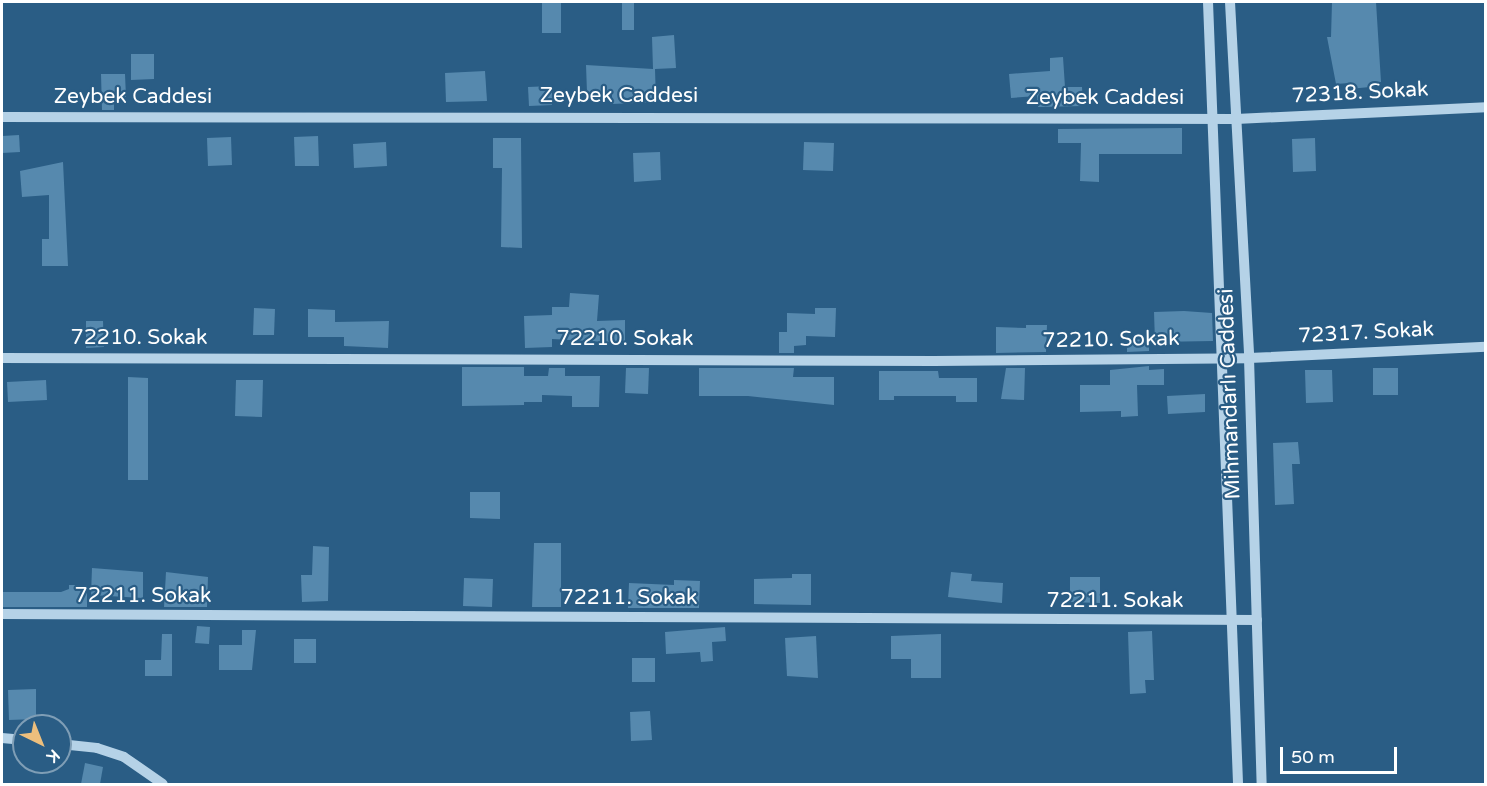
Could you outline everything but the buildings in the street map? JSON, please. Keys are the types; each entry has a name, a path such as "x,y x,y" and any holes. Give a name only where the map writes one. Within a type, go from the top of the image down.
{"street":[{"name":"Mihmandarlı Caddesi","path":"1208,2 1238,784"},
{"name":"Mihmandarlı Caddesi","path":"1230,2 1249,358 1262,784"},
{"name":"72318. Sokak","path":"1236,118 1485,106"},
{"name":"Zeybek Caddesi","path":"2,117 1236,118"},
{"name":"72317. Sokak","path":"1249,358 1485,347"},
{"name":"72210. Sokak","path":"2,358 1249,358"},
{"name":"72211. Sokak","path":"2,614 1257,621"},
{"path":"72,745 97,748 124,757 163,784"}]}
